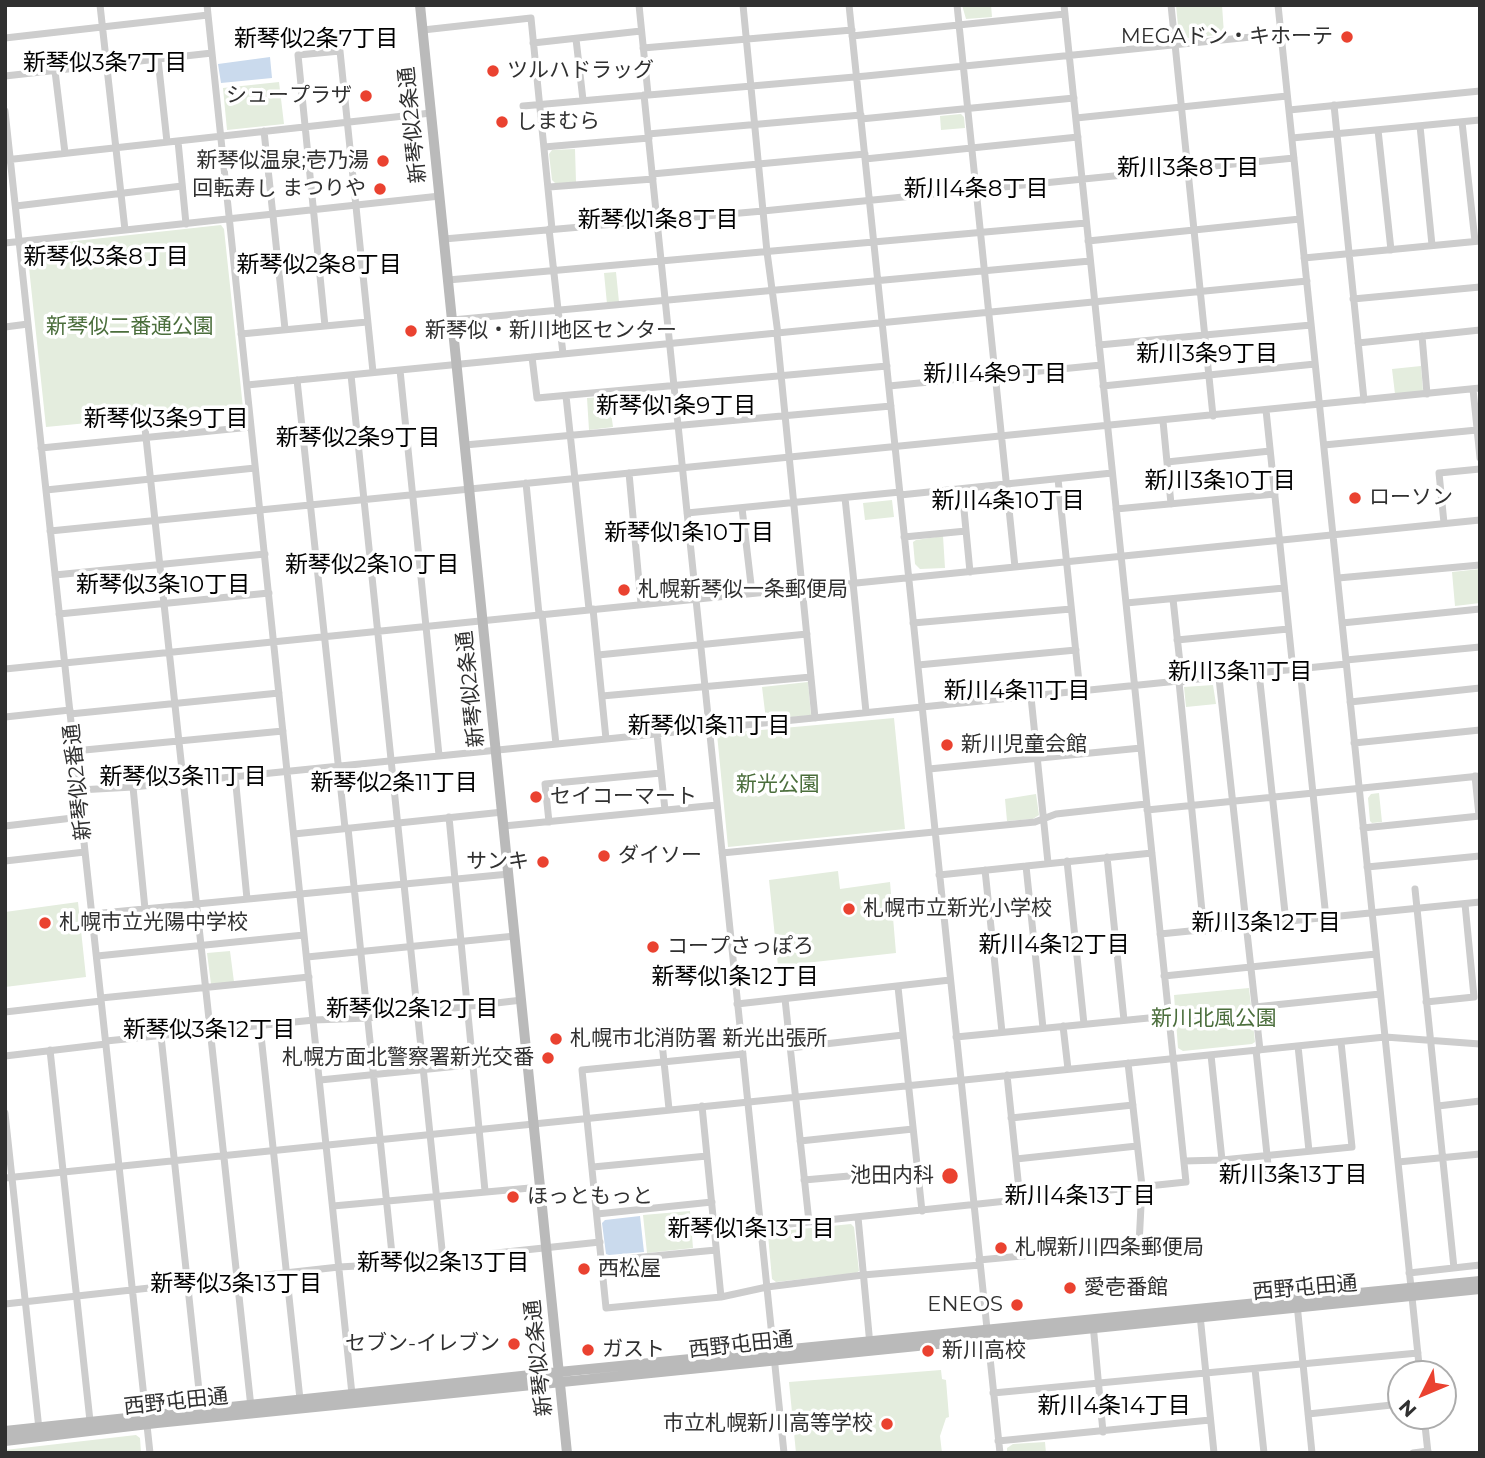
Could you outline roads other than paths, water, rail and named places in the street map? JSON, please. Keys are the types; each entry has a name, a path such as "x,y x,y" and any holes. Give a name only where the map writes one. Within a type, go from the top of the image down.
{"street":[{"path":"100,5 125,230"},
{"path":"207,5 352,1394"},
{"name":"新琴似2条通","path":"420,5 567,1453"},
{"path":"639,5 652,176 784,1453"},
{"path":"743,5 815,718"},
{"path":"849,5 999,1453"},
{"path":"957,5 1015,567"},
{"path":"761,1227 1186,1182 1064,5"},
{"path":"1171,5 1213,416"},
{"path":"1278,5 1419,1360"},
{"path":"643,48 745,38 959,25 1065,14"},
{"path":"5,38 208,15"},
{"path":"423,30 531,18 563,354"},
{"path":"533,43 641,31"},
{"path":"523,106 857,77 1281,34"},
{"path":"576,39 583,100"},
{"path":"325,326 298,55 340,51 373,372"},
{"path":"5,76 212,53"},
{"path":"158,59 167,142"},
{"path":"55,71 65,153"},
{"path":"1289,110 1480,91"},
{"path":"1076,118 1287,96"},
{"path":"544,147 754,125 1074,98"},
{"path":"1334,105 1364,400"},
{"name":"新琴似2番通","path":"5,111 8,159 16,206 150,1453"},
{"path":"8,159 431,113"},
{"path":"1292,138 1480,120"},
{"path":"1304,258 1477,241 1462,122"},
{"path":"1420,126 1432,245"},
{"path":"1378,130 1391,250"},
{"path":"264,131 285,329"},
{"path":"549,187 1077,137"},
{"path":"178,141 186,224"},
{"path":"444,239 763,211 1294,158"},
{"path":"16,206 182,186"},
{"path":"5,243 440,196"},
{"path":"1088,242 1300,219"},
{"path":"448,281 1086,223"},
{"path":"452,320 1090,261"},
{"path":"247,385 1307,281"},
{"path":"1353,299 1480,287"},
{"path":"241,334 368,322"},
{"path":"5,327 28,324"},
{"path":"1099,345 1311,324"},
{"path":"1358,343 1480,330"},
{"path":"1422,336 1427,394"},
{"path":"532,357 537,398 887,366"},
{"path":"1103,386 1315,364"},
{"path":"889,386 1101,365"},
{"path":"400,370 439,755"},
{"path":"351,375 443,1259"},
{"path":"297,380 393,1264"},
{"path":"50,531 1476,389 1480,458"},
{"path":"566,396 606,738"},
{"path":"465,445 891,406"},
{"path":"1266,410 1288,628 1313,793 1326,918"},
{"path":"144,419 251,1409"},
{"path":"1163,421 1171,504"},
{"path":"41,448 251,427"},
{"path":"1324,445 1477,430"},
{"path":"1167,462 1270,451"},
{"path":"46,490 256,468"},
{"path":"1444,523 1439,473 1480,469"},
{"path":"629,473 641,604"},
{"path":"687,513 1112,473"},
{"path":"1058,479 1080,692"},
{"path":"526,483 555,744"},
{"path":"962,489 971,572"},
{"path":"1116,509 1275,494"},
{"path":"845,498 866,712"},
{"path":"742,508 752,593"},
{"path":"5,668 1480,520"},
{"path":"904,537 966,531"},
{"path":"55,575 265,554"},
{"path":"1338,578 1480,565"},
{"path":"1126,603 1284,588"},
{"path":"59,614 269,593"},
{"path":"1173,598 1204,931"},
{"path":"914,622 1071,609"},
{"path":"1342,623 1480,609"},
{"path":"1177,640 1288,628"},
{"path":"598,654 807,634"},
{"path":"79,790 184,782 1180,682 1480,647"},
{"path":"918,665 1076,650"},
{"path":"1259,673 1286,922"},
{"path":"603,696 811,677"},
{"path":"1219,678 1255,1007 1269,1174"},
{"path":"1350,702 1480,688"},
{"path":"5,716 175,705 279,693"},
{"path":"1031,697 1048,863"},
{"path":"1354,743 1480,730"},
{"path":"74,751 283,731"},
{"path":"657,734 665,810"},
{"path":"929,769 1141,748"},
{"path":"549,822 545,784 661,773"},
{"path":"235,775 247,899"},
{"path":"722,853 1035,822 1056,814 1191,806 1478,776 1479,816 1363,828"},
{"path":"133,787 145,909"},
{"path":"504,826 718,805"},
{"path":"294,834 503,812"},
{"path":"5,826 81,817"},
{"path":"449,817 485,1191"},
{"path":"5,861 85,852"},
{"path":"939,875 1152,853"},
{"path":"1367,867 1480,856"},
{"path":"1107,858 1124,1020"},
{"path":"1067,862 1084,1024"},
{"path":"1026,866 1043,1028"},
{"path":"985,870 1002,1032"},
{"path":"92,914 509,874"},
{"path":"1415,889 1454,1268"},
{"path":"1160,934 1480,902"},
{"path":"1426,1002 1474,997 1476,974 1465,904"},
{"path":"97,956 304,935"},
{"path":"307,957 515,936"},
{"path":"1164,976 1376,954"},
{"path":"5,1012 309,977"},
{"path":"737,1004 950,980"},
{"path":"898,987 922,1211"},
{"path":"1255,1007 1380,994"},
{"path":"785,999 809,1222"},
{"path":"5,1056 161,1036 313,1020 368,1018 522,1000"},
{"path":"956,1037 1168,1016"},
{"path":"260,1026 300,1399"},
{"path":"1063,1026 1068,1069"},
{"path":"790,1048 903,1035"},
{"path":"161,1036 201,1409"},
{"path":"9,1177 1385,1037 1480,1044"},
{"path":"1184,1161 1222,1160 1352,1147 1340,1042"},
{"path":"662,1043 669,1110"},
{"path":"1298,1046 1309,1151"},
{"path":"50,1050 90,1421"},
{"path":"743,1054 582,1070 606,1308 721,1297 767,1287 1139,1244 1142,1186 1128,1063"},
{"path":"1211,1055 1224,1179"},
{"path":"320,1080 528,1059"},
{"path":"1007,1075 1020,1199"},
{"path":"1437,1106 1480,1101"},
{"path":"1011,1118 1133,1105"},
{"path":"702,1106 721,1297"},
{"path":"5,1113 9,1177 40,1432"},
{"path":"800,1141 913,1129"},
{"path":"1016,1159 1137,1146"},
{"path":"1398,1161 1480,1154"},
{"path":"593,1167 707,1156"},
{"path":"804,1180 917,1170"},
{"path":"333,1206 541,1187"},
{"path":"597,1214 712,1202"},
{"path":"858,1217 870,1346"},
{"path":"5,1304 339,1267 393,1264 600,1242"},
{"path":"602,1261 716,1250"},
{"path":"1409,1273 1480,1265"},
{"name":"西野屯田通","path":"1411,1292 1480,1280"},
{"name":"西野屯田通","path":"5,1431 40,1432 1199,1312 1411,1292 1480,1289"},
{"path":"1296,1303 1312,1453"},
{"path":"1199,1312 1214,1453"},
{"path":"1093,1324 1103,1432"},
{"path":"993,1393 1418,1353"},
{"path":"1255,1368 1264,1453"},
{"name":"西野屯田通","path":"5,1441 90,1421 146,1419 201,1409 251,1409 300,1399 560,1377"},
{"path":"1308,1414 1387,1406"},
{"path":"998,1441 1210,1420"},
{"path":"1413,1453 1428,1452 1426,1430"}],"water":[{"path":"270,57 272,78 221,83 218,64"},
{"path":"640,1216 644,1252 606,1254 602,1223 605,1220"}],"place":[{"name":"MEGAドン・キホーテ","path":"1347,37"},
{"name":"ツルハドラッグ","path":"493,71"},
{"name":"シュープラザ","path":"366,96"},
{"name":"しまむら","path":"502,122"},
{"name":"新琴似温泉;壱乃湯","path":"383,161"},
{"name":"回転寿し まつりや","path":"380,189"},
{"name":"新琴似・新川地区センター","path":"411,331"},
{"name":"ローソン","path":"1355,498"},
{"name":"札幌新琴似一条郵便局","path":"624,590"},
{"name":"新川児童会館","path":"947,745"},
{"name":"セイコーマート","path":"536,797"},
{"name":"ダイソー","path":"604,856"},
{"name":"サンキ","path":"543,862"},
{"name":"札幌市立新光小学校","path":"849,909"},
{"name":"札幌市立光陽中学校","path":"45,923"},
{"name":"コープさっぽろ","path":"653,947"},
{"name":"札幌市北消防署 新光出張所","path":"556,1039"},
{"name":"札幌方面北警察署新光交番","path":"548,1058"},
{"name":"池田内科","path":"950,1176"},
{"name":"ほっともっと","path":"513,1197"},
{"name":"札幌新川四条郵便局","path":"1001,1248"},
{"name":"西松屋","path":"584,1269"},
{"name":"愛壱番館","path":"1070,1288"},
{"name":"ENEOS","path":"1017,1305"},
{"name":"セブン-イレブン","path":"514,1344"},
{"name":"ガスト","path":"588,1350"},
{"name":"新川高校","path":"928,1351"},
{"name":"市立札幌新川高等学校","path":"887,1424"}],"district":[{"name":"新琴似2条7丁目","path":"316,39"},
{"name":"新琴似3条7丁目","path":"105,63"},
{"name":"新川3条8丁目","path":"1188,168"},
{"name":"新川4条8丁目","path":"976,189"},
{"name":"新琴似1条8丁目","path":"658,220"},
{"name":"新琴似3条8丁目","path":"106,257"},
{"name":"新琴似2条8丁目","path":"319,265"},
{"name":"新川3条9丁目","path":"1207,354"},
{"name":"新川4条9丁目","path":"995,374"},
{"name":"新琴似1条9丁目","path":"676,406"},
{"name":"新琴似3条9丁目","path":"166,419"},
{"name":"新琴似2条9丁目","path":"358,438"},
{"name":"新川3条10丁目","path":"1220,481"},
{"name":"新川4条10丁目","path":"1008,501"},
{"name":"新琴似1条10丁目","path":"689,533"},
{"name":"新琴似2条10丁目","path":"372,565"},
{"name":"新琴似3条10丁目","path":"163,585"},
{"name":"新川3条11丁目","path":"1240,672"},
{"name":"新川4条11丁目","path":"1017,691"},
{"name":"新琴似1条11丁目","path":"709,726"},
{"name":"新琴似3条11丁目","path":"183,777"},
{"name":"新琴似2条11丁目","path":"394,783"},
{"name":"新川3条12丁目","path":"1266,923"},
{"name":"新川4条12丁目","path":"1054,945"},
{"name":"新琴似1条12丁目","path":"735,977"},
{"name":"新琴似2条12丁目","path":"412,1009"},
{"name":"新琴似3条12丁目","path":"209,1030"},
{"name":"新川3条13丁目","path":"1293,1175"},
{"name":"新川4条13丁目","path":"1080,1196"},
{"name":"新琴似1条13丁目","path":"751,1229"},
{"name":"新琴似2条13丁目","path":"443,1263"},
{"name":"新琴似3条13丁目","path":"236,1284"},
{"name":"新川4条14丁目","path":"1114,1406"}],"park label":[{"name":"新琴似二番通公園","path":"130,327"},
{"name":"新光公園","path":"778,785"},
{"name":"新川北風公園","path":"1214,1019"}]}
